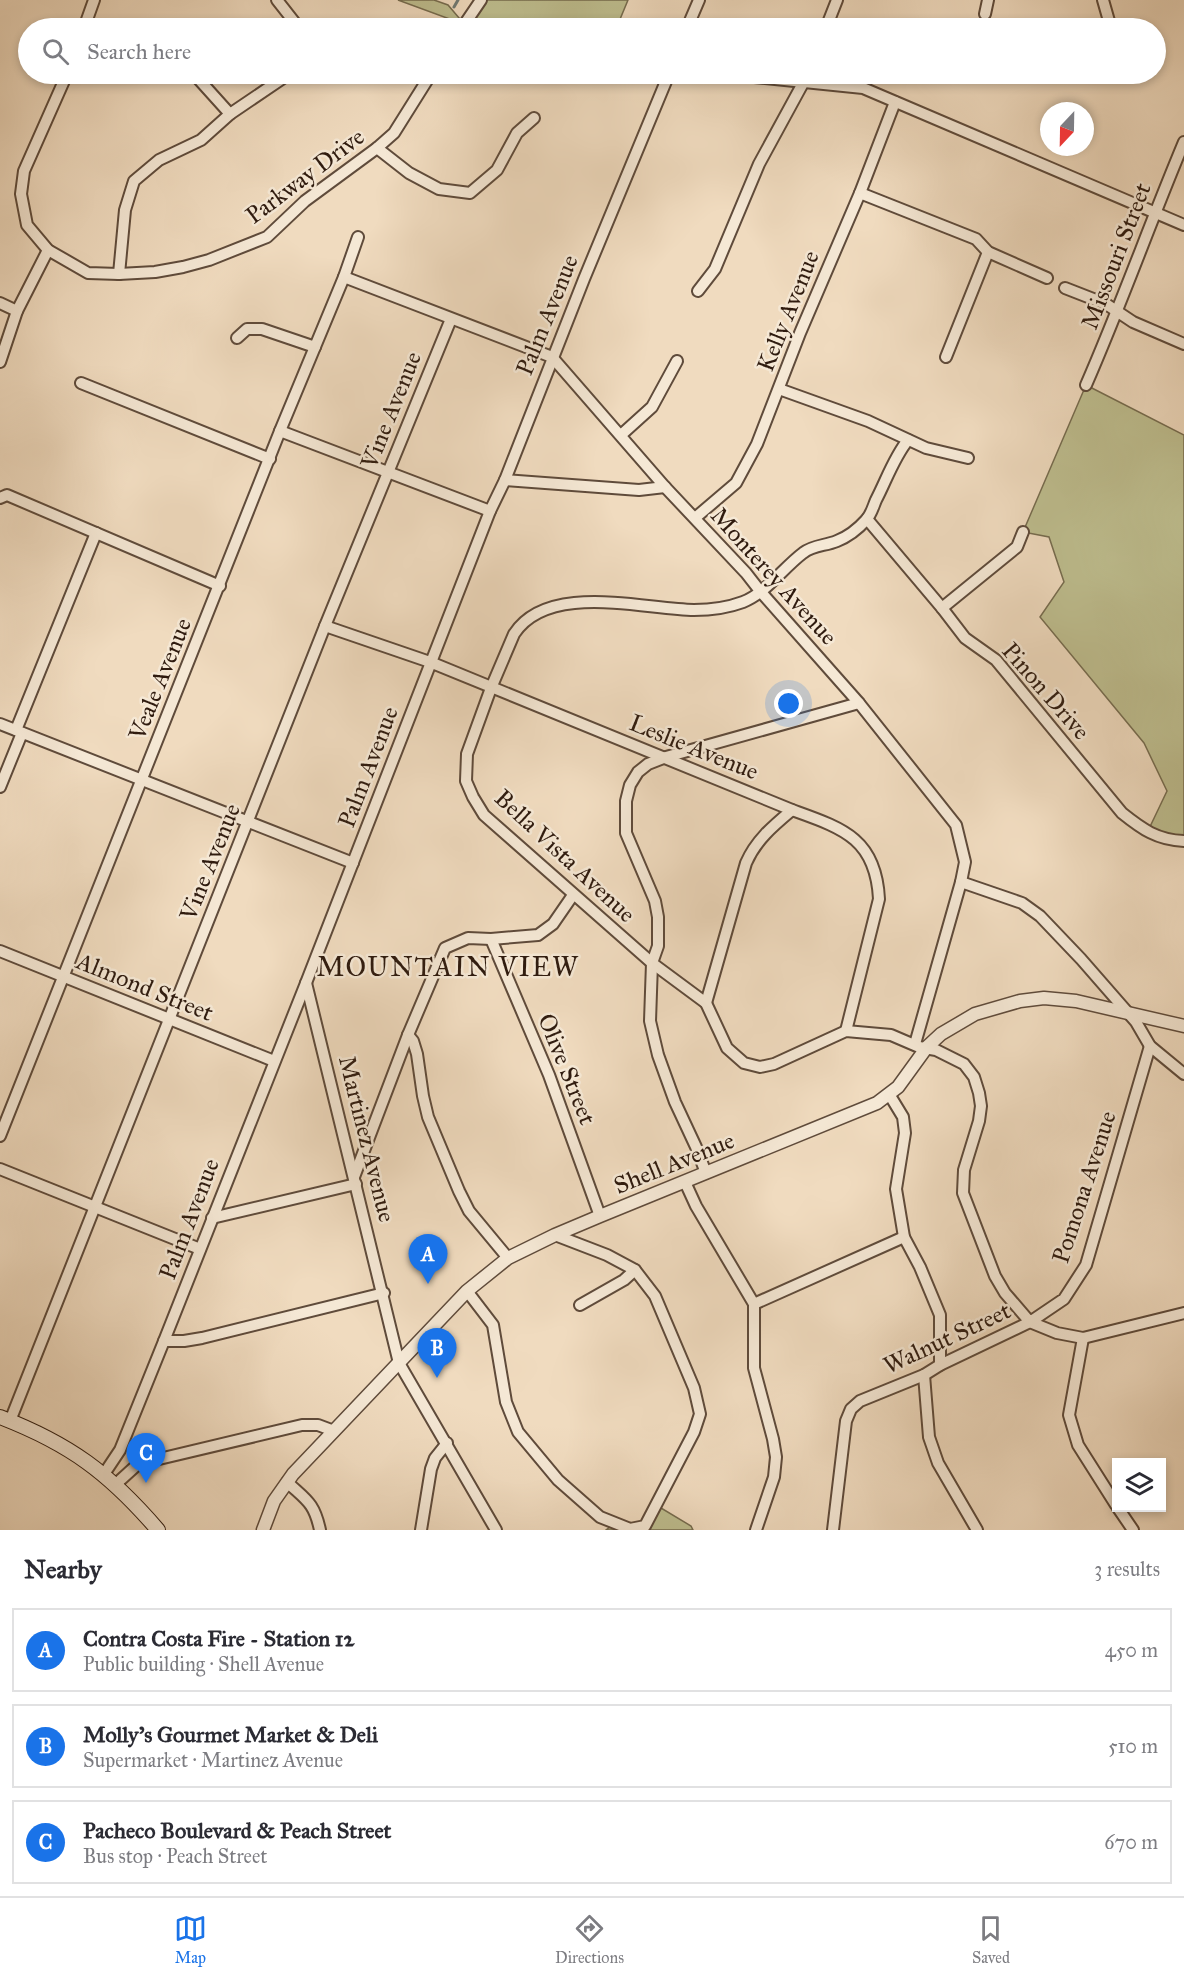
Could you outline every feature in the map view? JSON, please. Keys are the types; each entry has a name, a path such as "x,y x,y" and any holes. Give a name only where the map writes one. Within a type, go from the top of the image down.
{"main road":[{"path":"5,1419 85,1459 116,1484 158,1530"}],"street":[{"path":"88,18 94,0"},
{"path":"277,0 291,18"},
{"path":"469,18 481,0"},
{"path":"691,18 699,0"},
{"path":"830,18 837,0"},
{"path":"985,14 988,0"},
{"path":"1103,0 1108,18"},
{"name":"Parkway Drive","path":"63,84 24,171 21,194 27,225 48,250 88,273 119,274 155,272 183,267 209,260 267,237 305,201 394,133 422,84"},
{"path":"203,84 230,114"},
{"path":"119,274 125,210 134,181 159,160 201,140 230,114 274,84"},
{"name":"Palm Avenue","path":"104,1474 120,1449 164,1341 490,511 505,480 552,357 665,84"},
{"path":"698,291 715,269 759,164 803,84"},
{"path":"840,84 863,88 1184,225"},
{"name":"Kelly Avenue","path":"695,518 736,483 757,444 895,102"},
{"path":"377,148 409,172 439,189 470,193 497,170 517,133 534,118"},
{"name":"Missouri Street","path":"1086,385 1118,311 1154,213 1184,142"},
{"path":"860,193 976,239 988,252 1047,278"},
{"name":"Veale Avenue","path":"0,1136 358,237"},
{"path":"0,362 17,311 48,250"},
{"path":"946,357 988,252"},
{"name":"Monterey Avenue","path":"344,277 552,357 665,488 746,573 859,703 956,825 965,862 921,1046"},
{"path":"1065,288 1106,304 1133,322 1184,344"},
{"path":"0,303 17,311"},
{"name":"Vine Avenue","path":"5,1419 95,1208 325,626 451,319"},
{"path":"237,338 247,329 262,328 315,347"},
{"path":"621,435 652,407 677,361"},
{"path":"81,382 270,459"},
{"path":"779,389 868,421 926,448 968,458"},
{"path":"280,431 490,511"},
{"path":"867,519 908,440"},
{"path":"505,480 639,490 665,488"},
{"path":"0,498 7,495 220,586"},
{"name":"Bella Vista Avenue","path":"867,519 849,535 836,542 804,552 760,591 745,601 720,609 689,610 605,602 551,606 538,612 519,626 513,634 466,754 466,781 472,797 484,815 652,963 706,1002 727,1048 738,1059 760,1067 774,1064 846,1031 891,1035 936,1050 964,1064 974,1077 981,1106 979,1121 964,1170 963,1193 995,1276 1005,1293 1030,1323"},
{"name":"Pinon Drive","path":"867,519 965,638 996,660 1122,813 1147,833 1184,841"},
{"path":"942,608 1017,547 1023,532"},
{"path":"0,788 19,732 96,533"},
{"name":"Leslie Avenue","path":"325,626 430,662 832,825 849,834 865,851 878,881 879,899 846,1031"},
{"path":"706,1173 675,1102 658,1055 650,1021 652,963 658,946 657,917 655,901 626,833 626,801 630,785 638,772 648,764 666,757 859,703"},
{"path":"0,724 249,820 353,863"},
{"path":"706,1002 746,863 762,836 792,810"},
{"path":"961,882 1022,903 1040,916 1136,1022 1150,1046 1184,1074"},
{"path":"212,1218 355,1181 408,1035 445,948 468,938 491,939 538,935 554,924 573,895"},
{"name":"Olive Street","path":"491,939 549,1075 600,1216"},
{"name":"Almond Street","path":"0,951 274,1061"},
{"name":"Martinez Avenue","path":"306,983 384,1293 399,1363 496,1530"},
{"name":"Shell Avenue","path":"263,1530 274,1501 287,1482 467,1291 508,1258 555,1235 877,1102 898,1087 921,1046 975,1014 1020,1001 1044,998 1077,1001 1184,1026"},
{"path":"408,1035 416,1047 423,1096 446,1164 469,1211 508,1258"},
{"name":"Pomona Avenue","path":"1030,1323 1064,1299 1086,1265 1150,1046"},
{"path":"889,1094 903,1117 905,1133 896,1189 904,1237 920,1267 940,1315 940,1365"},
{"path":"0,1169 200,1249"},
{"path":"685,1182 696,1206 754,1304 754,1368 776,1457 774,1477 756,1530"},
{"path":"467,1291 493,1325 506,1402 518,1432 558,1480 600,1517 630,1529 645,1526 694,1432 700,1414 694,1388 655,1296 635,1270 607,1255 555,1235"},
{"path":"754,1304 904,1237"},
{"path":"580,1305 624,1280 635,1270"},
{"path":"164,1341 202,1338 384,1293"},
{"name":"Walnut Street","path":"833,1530 846,1421 851,1409 860,1401 924,1375 940,1365 1030,1323 1057,1334 1083,1338 1184,1313"},
{"path":"1083,1338 1069,1415 1078,1444 1112,1498"},
{"path":"924,1375 928,1437 938,1463 977,1530"},
{"path":"116,1484 138,1464 302,1425 318,1425 334,1431"},
{"path":"421,1530 432,1464 447,1443"},
{"path":"287,1482 309,1502 320,1530"},
{"path":"1121,1512 1132,1530"}],"green space":[{"path":"398,0 434,0 448,5 459,18 446,18"},
{"path":"481,0 628,0 620,18 469,18"},
{"path":"1086,385 1184,435 1184,841 1147,833 1167,791 1144,743 1040,617 1064,582 1049,537 1023,532"},
{"path":"656,1505 691,1526 693,1530 606,1530 615,1523 644,1526"}],"waterway":[{"path":"454,7 458,0"}],"place":[{"name":"Contra Costa Fire - Station 12","path":"428,1284"},
{"name":"Molly's Gourmet Market & Deli","path":"437,1378"},
{"name":"Pacheco Boulevard & Peach Street","path":"146,1483"}],"district":[{"name":"MOUNTAIN VIEW","path":"448,966"}]}
